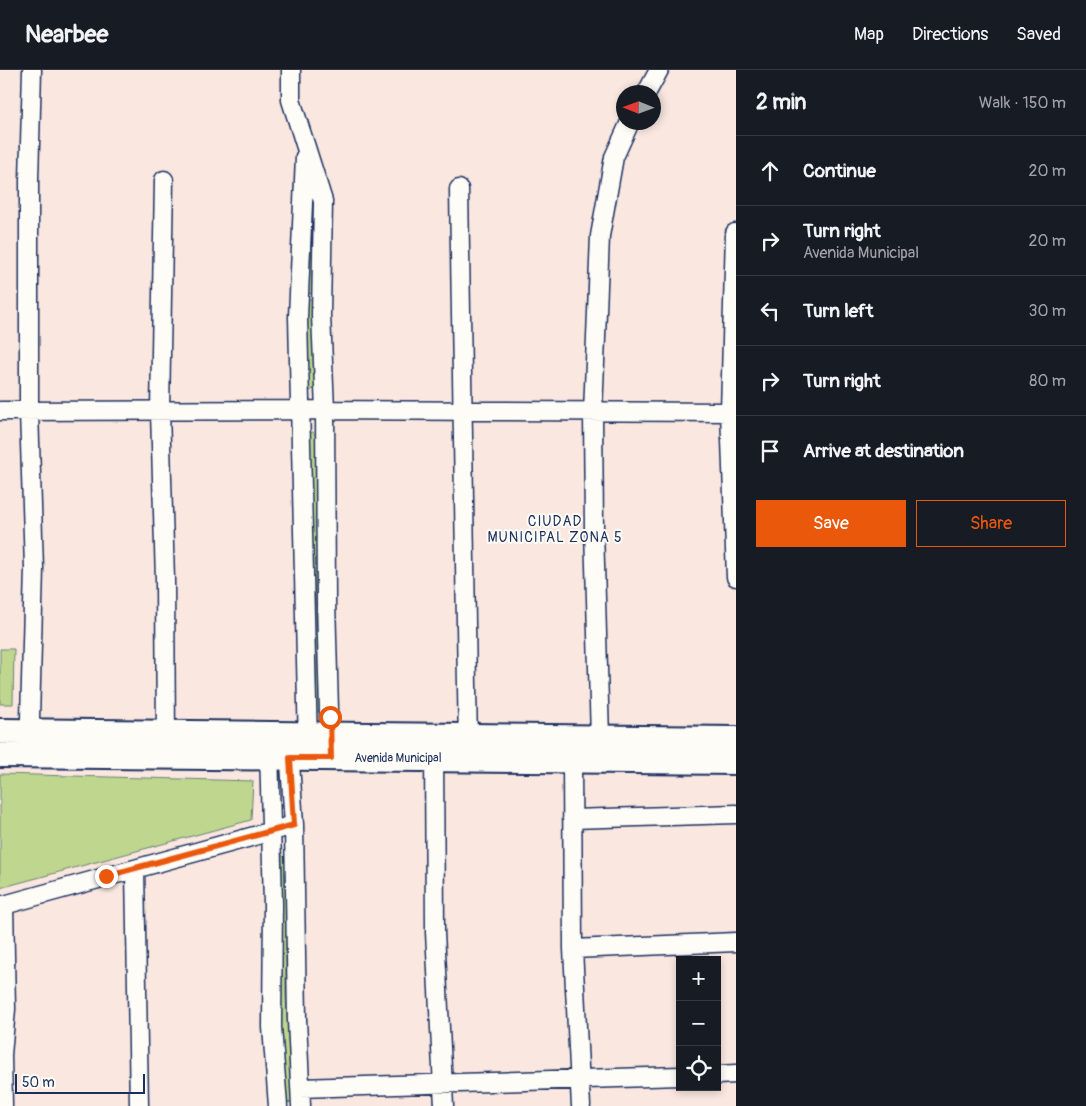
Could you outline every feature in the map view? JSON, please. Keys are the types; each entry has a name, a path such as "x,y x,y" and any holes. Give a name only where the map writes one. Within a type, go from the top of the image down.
{"street":[{"path":"29,756 34,568 29,411 29,180 32,70"},
{"path":"278,1106 272,1027 271,830 300,758 299,734 326,601 325,410 321,315 323,201 291,100 291,70"},
{"path":"650,85 659,70"},
{"path":"581,1106 573,949 572,759 600,738 594,530 593,413 600,236 614,158 626,130"},
{"path":"301,1106 294,825 300,758 300,410 298,317 306,147"},
{"path":"164,180 160,412 165,580 166,757"},
{"path":"459,189 468,759"},
{"path":"735,233 733,412 736,577"},
{"path":"0,411 733,412"},
{"name":"Avenida Municipal","path":"0,731 299,734 434,747 468,759 736,762"},
{"name":"Avenida Municipal","path":"0,755 300,758 434,747 468,736 736,739"},
{"path":"434,747 435,932 444,1106"},
{"path":"572,819 736,814"},
{"path":"3,1106 2,1055 6,1009 4,905 294,825"},
{"path":"135,869 139,1106"},
{"path":"573,949 736,942"},
{"path":"721,1075 736,1074"},
{"path":"300,1088 676,1076"}],"green space":[{"path":"312,197 316,199 315,293 305,294"},
{"path":"305,299 315,299 316,383 315,388 310,391 307,389"},
{"path":"313,432 317,437 321,713 315,710 308,433"},
{"path":"0,649 14,649 13,704 0,704"},
{"path":"0,774 253,781 251,820 0,888"},
{"path":"282,855 286,859 286,995 292,1102 285,1103 280,1036"}],"district":[{"name":"CIUDAD MUNICIPAL ZONA 5","path":"555,530"}],"route":[{"path":"106,876 294,825 290,758 331,758 330,717"}]}
